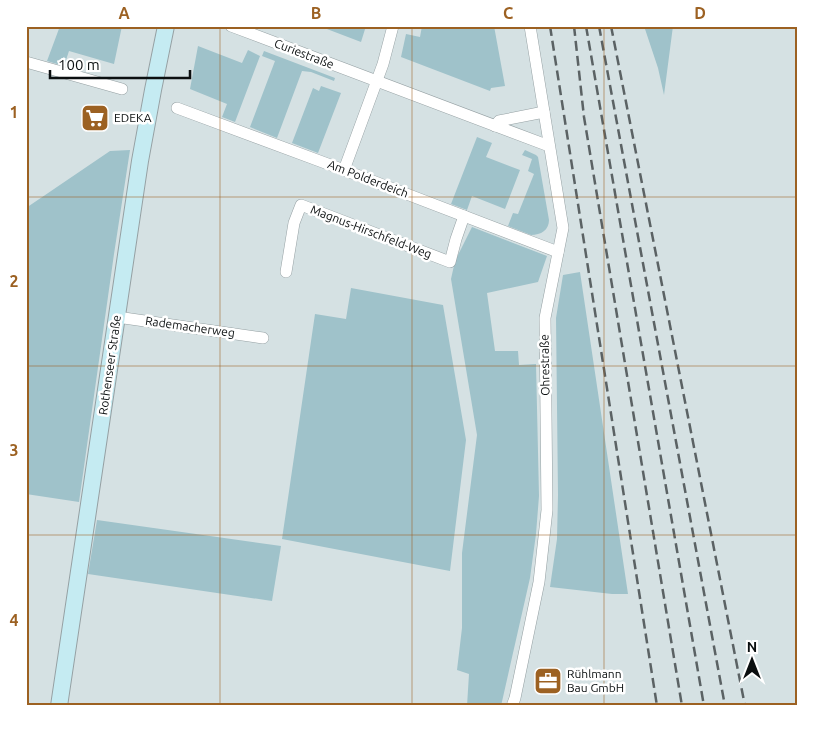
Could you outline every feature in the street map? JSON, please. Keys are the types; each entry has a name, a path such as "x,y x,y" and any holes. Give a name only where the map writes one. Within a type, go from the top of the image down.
{"street":[{"name":"Rothenseer Straße","path":"59,706 142,146 166,26"},
{"name":"Curiestraße","path":"231,26 549,146"},
{"path":"344,170 385,55 393,26"},
{"name":"Ohrestraße","path":"512,706 539,582 547,510 544,318 563,228 530,26"},
{"path":"26,62 122,89"},
{"name":"Am Polderdeich","path":"177,108 558,252"},
{"path":"496,126 499,121 544,112"},
{"name":"Magnus-Hirschfeld-Weg","path":"286,272 294,224 301,205 450,262 464,216"},
{"name":"Rademacherweg","path":"117,317 263,338"}],"shaded area":[{"path":"60,26 122,26 114,64 69,51 64,66 47,61"},
{"path":"319,26 366,26 361,42"},
{"path":"422,26 494,26 505,86 491,88 490,91 401,57 406,34 420,37"},
{"path":"644,26 673,26 664,95 658,68"},
{"path":"198,46 242,63 248,50 260,56 235,122 222,117 227,104 190,89"},
{"path":"264,51 335,78 334,81 311,72 302,71 277,138 250,127 275,61 262,56"},
{"path":"321,86 341,93 318,153 292,143 313,88 319,91"},
{"path":"477,137 492,143 486,157 520,170 505,209 472,196 467,210 451,204"},
{"path":"130,150 79,502 26,494 26,208 110,151"},
{"path":"525,150 538,157 549,220 548,227 535,235 508,226 513,213 518,214 534,174 528,171 532,159 522,155"},
{"path":"472,227 547,256 538,282 487,293 495,351 518,351 519,365 536,364 539,496 536,534 530,578 501,706 467,706 469,674 457,670 462,628 462,553 477,435 451,279 455,261"},
{"path":"580,272 628,594 550,587 557,539 558,495 556,318 563,275"},
{"path":"351,288 443,305 466,440 450,571 282,539 315,314 346,319"},
{"path":"97,520 281,546 272,601 88,574"}],"railway":[{"path":"550,26 657,706"},
{"path":"574,26 584,117 682,706"},
{"path":"586,26 704,706"},
{"path":"599,26 725,706"},
{"path":"611,26 745,706"}],"place":[{"name":"EDEKA","path":"95,118"},
{"name":"Rühlmann Bau GmbH","path":"548,681"}]}
